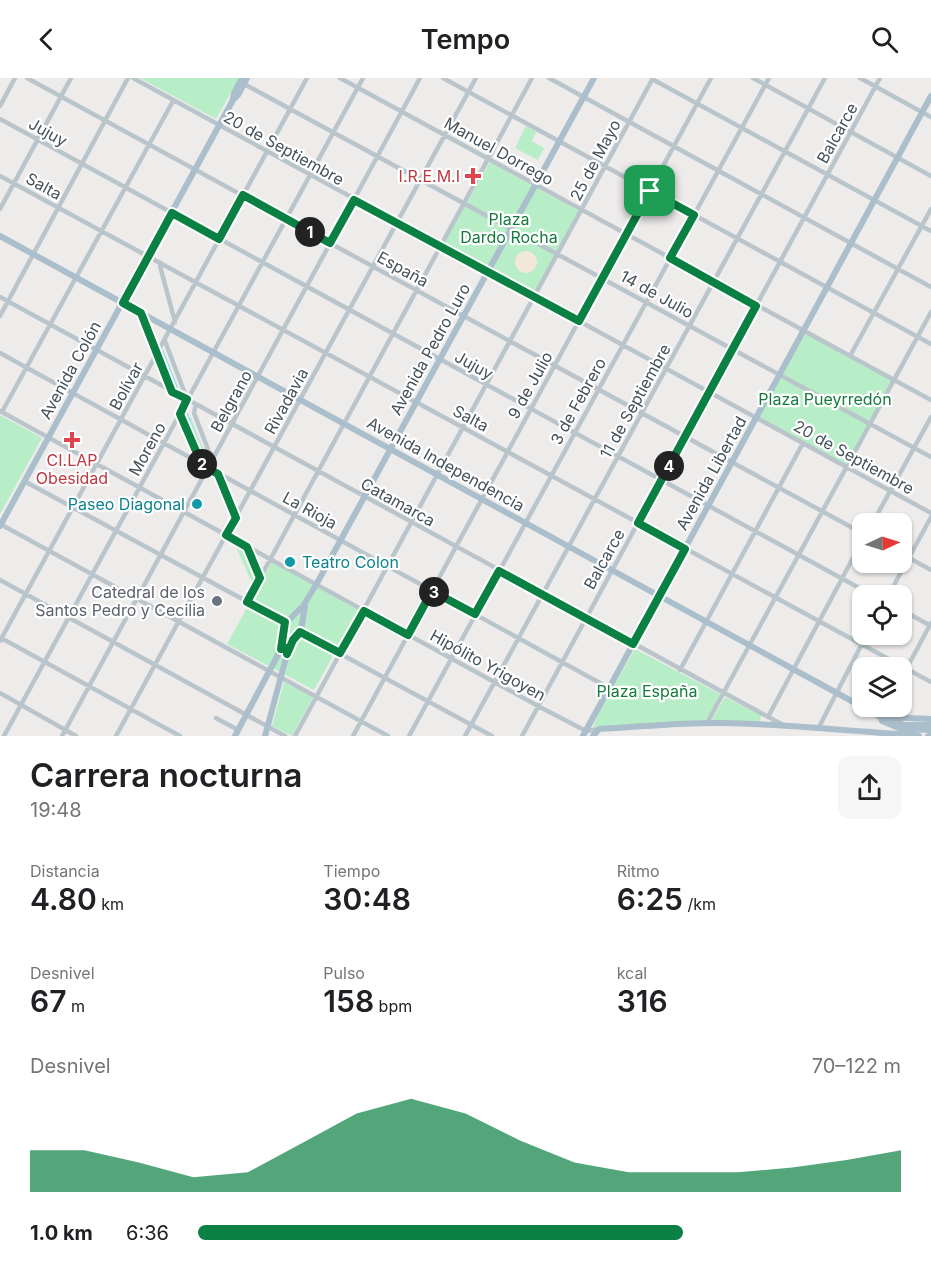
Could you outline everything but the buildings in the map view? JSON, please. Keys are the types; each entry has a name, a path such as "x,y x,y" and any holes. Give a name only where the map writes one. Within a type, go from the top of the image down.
{"main road":[{"name":"Avenida Pedro Luro","path":"265,736 287,654 299,631 307,601 594,78"},
{"name":"Avenida Colón","path":"0,525 245,80"},
{"name":"Avenida Libertad","path":"584,733 931,96"},
{"name":"Avenida Independencia","path":"0,236 883,718"},
{"name":"Avenida Pedro Luro","path":"287,621 307,601"},
{"path":"236,733 281,649 284,630 287,621 297,621 299,631 290,636 284,630"},
{"path":"281,649 286,648 287,654"},
{"path":"883,718 931,719"},
{"path":"883,718 904,724 931,725"},
{"path":"883,718 882,721 902,735"},
{"path":"593,736 599,729 707,723 819,727 919,736"},
{"path":"891,726 905,730 931,730"}],"street":[{"path":"0,106 15,78"},
{"name":"España","path":"27,78 852,528"},
{"path":"0,209 71,78"},
{"path":"0,316 128,78"},
{"name":"20 de Septiembre","path":"133,78 309,176 891,491 931,515"},
{"name":"Bolívar","path":"0,639 74,508 307,78"},
{"name":"Manuel Dorrego","path":"340,78 931,400"},
{"name":"Moreno","path":"4,736 363,78"},
{"name":"Belgrano","path":"62,736 420,78"},
{"path":"443,78 931,344"},
{"name":"Rivadavia","path":"116,736 476,78"},
{"path":"247,602 532,78"},
{"path":"549,78 931,286"},
{"path":"652,78 931,231"},
{"name":"25 de Mayo","path":"295,736 652,78"},
{"name":"9 de Julio","path":"353,736 711,78"},
{"path":"753,78 931,176"},
{"name":"3 de Febrero","path":"409,736 769,78"},
{"name":"11 de Septiembre","path":"465,736 825,78"},
{"path":"860,78 931,117"},
{"name":"Balcarce","path":"522,736 880,78"},
{"name":"14 de Julio","path":"245,80 290,108 931,457"},
{"path":"1,411 51,325 173,101"},
{"name":"Jujuy","path":"0,119 854,585"},
{"name":"Salta","path":"0,176 852,639"},
{"path":"850,356 931,209"},
{"path":"159,262 175,322"},
{"name":"Catamarca","path":"0,297 785,726"},
{"path":"707,723 931,312"},
{"path":"141,313 172,392"},
{"path":"165,341 187,399"},
{"name":"La Rioja","path":"0,353 609,687"},
{"path":"196,404 194,413 209,452 214,456"},
{"name":"Hipólito Yrigoyen","path":"1,411 584,733"},
{"path":"180,414 202,465"},
{"path":"878,513 931,417"},
{"path":"680,670 803,443"},
{"path":"218,474 236,518"},
{"path":"24,481 247,602 287,621"},
{"path":"912,554 931,515"},
{"path":"0,525 388,736"},
{"path":"247,547 260,578"},
{"path":"912,559 931,570"},
{"path":"768,717 852,561"},
{"path":"0,580 285,736"},
{"path":"912,615 930,625 912,658"},
{"path":"299,631 492,736"},
{"path":"0,639 180,736"},
{"path":"819,727 862,645"},
{"name":"Salta","path":"862,645 884,657"},
{"name":"Salta","path":"912,672 931,682"},
{"path":"0,693 76,736"},
{"path":"216,718 236,733"},
{"path":"584,733 599,729"}],"green space":[{"path":"140,78 239,78 216,119"},
{"path":"526,126 536,132 532,141 544,148 538,160 515,148"},
{"name":"Plaza Dardo Rocha","path":"490,162 579,211 534,296 442,246"},
{"name":"Plaza Pueyrredón","path":"803,331 894,380 847,467 756,418"},
{"path":"0,415 42,438 0,514"},
{"path":"187,416 191,418 206,455 205,458 201,457 185,419"},
{"path":"236,547 247,553 257,576 253,585"},
{"path":"272,562 358,610 314,690 227,644"},
{"name":"Plaza España","path":"635,649 720,694 707,720 593,727 599,712"},
{"path":"284,682 313,697 292,736 272,726"},
{"path":"725,697 761,715 760,722 711,721"}],"sand":[{"path":"526,251 534,254 537,262 534,270 526,273 518,270 515,262 518,254"}],"waterway":[{"path":"162,351 177,389"},
{"path":"186,413 199,447"}],"place":[{"name":"I.R.E.M.I","path":"473,176"},
{"name":"CI.LAP Obesidad","path":"72,440"},
{"name":"Paseo Diagonal","path":"197,504"},
{"name":"Teatro Colon","path":"290,562"},
{"name":"Catedral de los Santos Pedro y Cecilia","path":"217,601"}],"route":[{"path":"650,191 694,215 670,258 756,306 638,523 685,549 633,644 499,571 475,614 432,591 408,635 364,611 340,653 300,632 291,643 287,654 286,648 281,649 285,622 247,602 260,578 247,547 226,535 236,518 218,474 202,465 180,414 187,399 172,392 141,313 123,303 172,213 219,239 243,195 330,243 354,200 579,321 650,191"}]}
